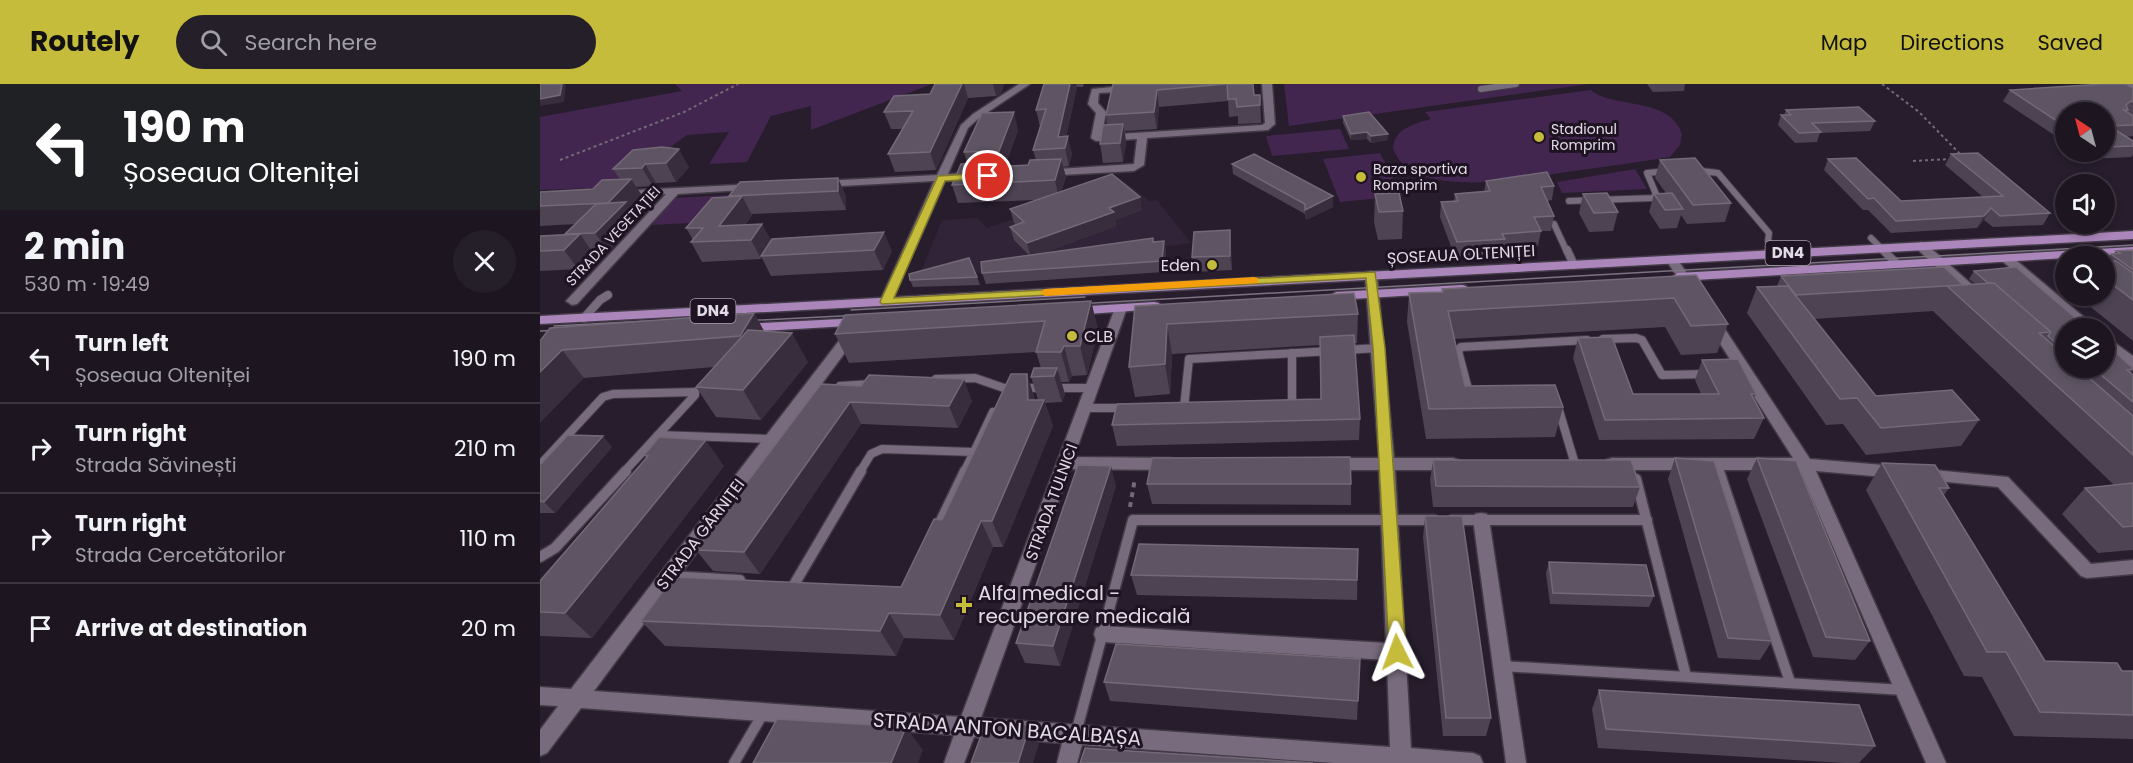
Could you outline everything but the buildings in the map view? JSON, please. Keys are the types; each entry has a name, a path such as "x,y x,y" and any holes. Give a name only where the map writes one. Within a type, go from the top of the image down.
{"main road":[{"name":"ȘOSEAUA OLTENIȚEI","path":"540,320 2133,235"},
{"name":"DN4","path":"1659,278 2133,251"},
{"path":"1326,297 1474,288"},
{"path":"1056,312 1165,306"},
{"name":"DN4","path":"730,329 866,322"}],"street":[{"path":"886,302 967,123 1025,84"},
{"path":"1142,87 1107,86 1095,91 1093,102 1101,112 1096,138 1265,128 1270,124 1267,84"},
{"path":"1034,174 1134,168 1138,165 1142,136"},
{"path":"812,184 988,176"},
{"path":"608,194 765,187"},
{"name":"STRADA VEGETAȚIEI","path":"573,301 675,191"},
{"path":"1921,246 1994,312"},
{"path":"2006,258 2079,318"},
{"path":"1671,260 1740,372 1805,464 1936,763"},
{"path":"1371,274 1387,464 1401,761"},
{"name":"STRADA TULNICI","path":"954,763 1120,308"},
{"name":"STRADA GÂRNIȚEI","path":"540,746 772,439 816,388 866,322"},
{"path":"2115,348 2133,363"},
{"path":"1065,464 1185,464"},
{"path":"1316,464 1469,464"},
{"path":"1580,464 1805,464 2001,481 2087,571 2133,567"},
{"path":"1480,519 1516,763"},
{"path":"1103,634 1397,652"},
{"name":"STRADA ANTON BACALBAȘA","path":"540,696 765,710 1401,761 1473,763"},
{"path":"1067,763 1075,734"}],"lane":[{"path":"1481,89 1516,84"},
{"path":"2133,85 2117,86 2133,94"},
{"path":"1569,201 1653,198 1656,194 1647,173 1711,170 1718,173 1768,232 1768,241 1778,254"},
{"path":"1554,224 1574,265"},
{"path":"1871,238 1897,264"},
{"path":"584,318 600,300 608,295"},
{"path":"1479,397 1468,391 1458,351 1461,347 1636,338 1645,342 1662,375 1722,373"},
{"path":"1184,408 1187,362 1190,359 1379,348"},
{"path":"1275,407 1285,407 1292,402 1292,353"},
{"path":"928,380 963,377 975,378 1004,388 1092,388"},
{"path":"834,386 881,383"},
{"path":"540,465 603,397 613,394 694,392 695,395 555,548 540,557"},
{"path":"1554,395 1580,464"},
{"path":"934,537 996,407"},
{"path":"1085,408 1140,408"},
{"path":"1173,408 1194,408"},
{"path":"658,435 772,439"},
{"path":"783,582 800,583 872,454 882,449 974,452"},
{"path":"1632,464 1686,676"},
{"path":"1717,464 1790,682"},
{"path":"1075,734 1133,520 1647,520"},
{"path":"668,576 749,580"},
{"path":"1502,666 1904,690"},
{"path":"734,763 765,710"}],"path":[{"path":"560,160 671,118 738,84"},
{"path":"1882,84 1919,112 1963,158 1913,161"},
{"path":"1133,520 1129,511 1138,464"}],"shaded area":[{"path":"675,84 932,84 811,130 811,106 771,116 747,162 709,164 729,132 687,135 615,187 540,190 540,117 682,91"},
{"path":"1284,84 1589,84 1289,126"},
{"name":"Stadionul Romprim","path":"1591,90 1612,100 1653,108 1666,114 1676,122 1682,134 1680,145 1670,157 1530,178 1474,182 1447,181 1423,176 1404,165 1393,148 1401,131 1431,119 1425,112"},
{"name":"Baza sportiva Romprim","path":"1340,129 1349,149 1272,156 1266,136"},
{"name":"Baza sportiva Romprim","path":"1380,153 1402,196 1340,202 1323,159"},
{"path":"1635,169 1647,189 1562,193 1557,182"},
{"path":"1125,182 1150,201 1157,200 1191,243 977,273 971,264 918,279 942,220 978,218 987,228"},
{"path":"729,195 709,222 652,225 674,198"}],"tram line":[{"path":"1076,304 2133,245"},
{"path":"851,310 1085,297"},
{"path":"741,321 861,315"},
{"path":"554,326 647,321"},
{"path":"540,331 564,330"}],"slow traffic":[{"path":"1045,292 1254,281"}],"place":[{"name":"Stadionul Romprim","path":"1539,137"},
{"name":"Baza sportiva Romprim","path":"1361,177"},
{"name":"Eden","path":"1212,265"},
{"name":"CLB","path":"1072,336"},
{"name":"Alfa medical - recuperare medicală","path":"964,605"}],"route":[{"path":"988,176 942,178 886,302 1371,274 1387,464 1397,652"}]}
